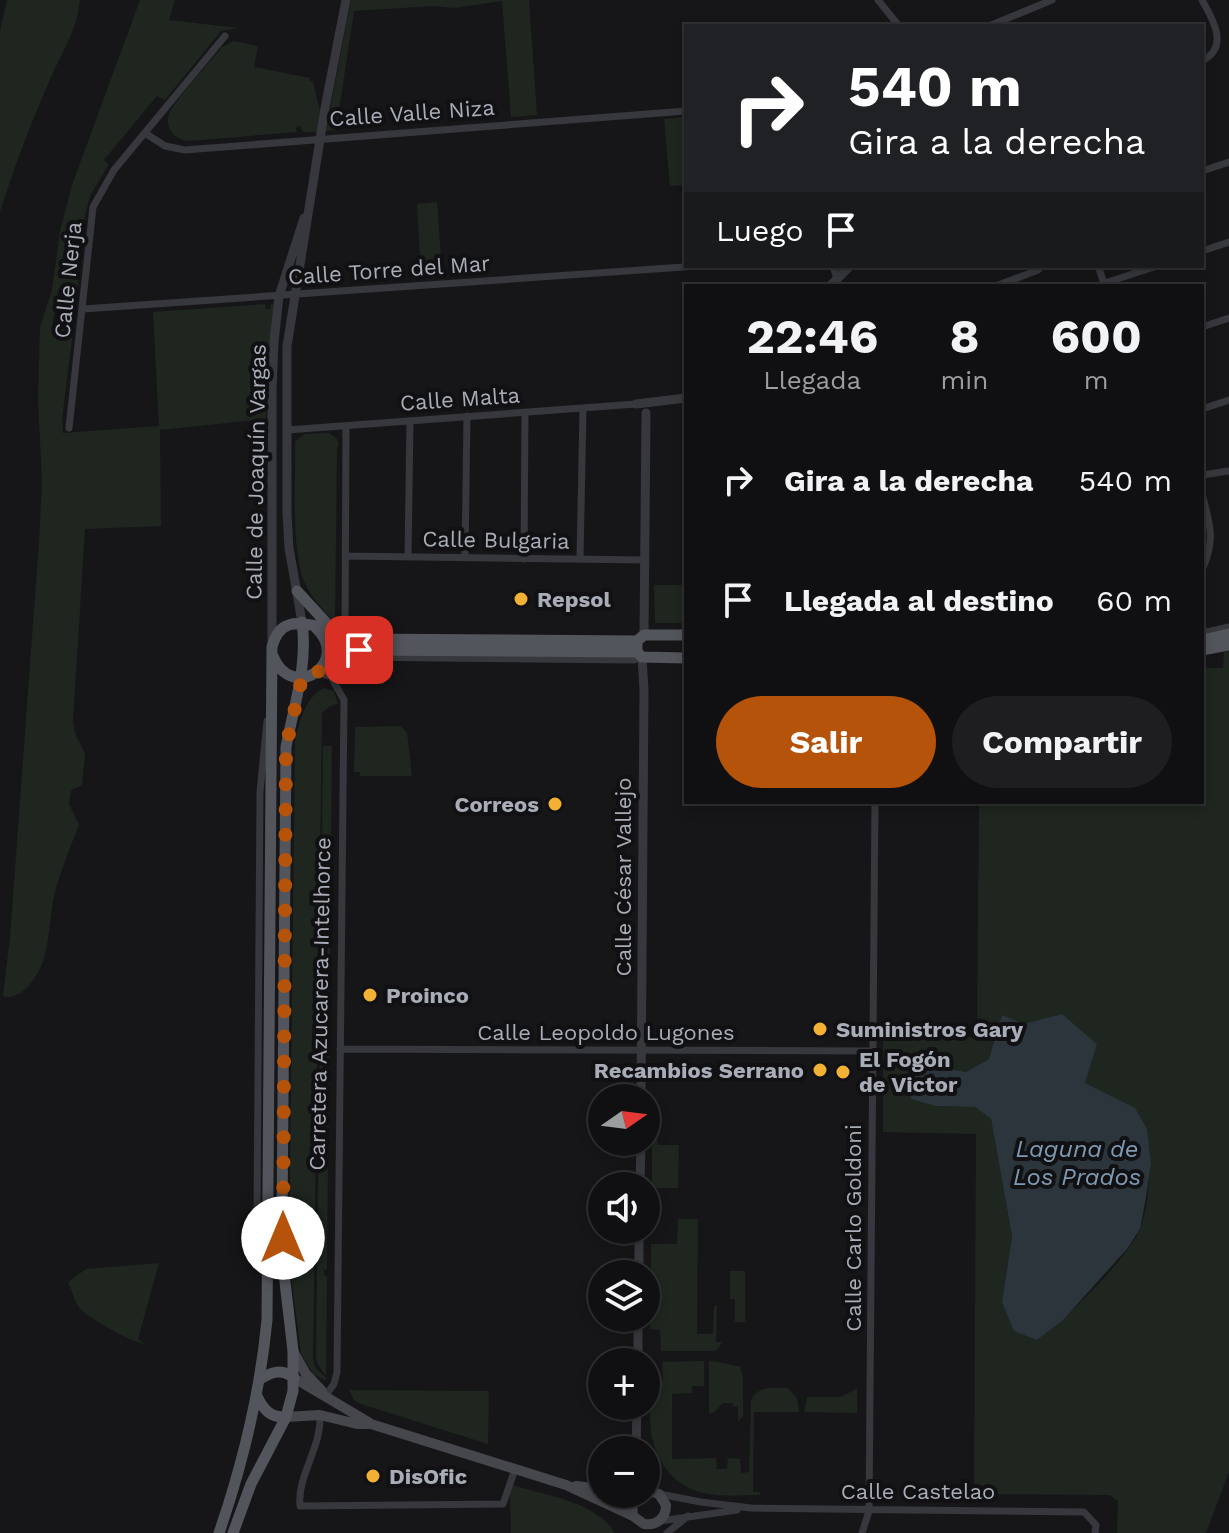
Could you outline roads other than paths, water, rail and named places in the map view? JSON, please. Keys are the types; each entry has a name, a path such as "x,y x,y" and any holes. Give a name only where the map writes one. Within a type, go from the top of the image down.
{"main road":[{"path":"297,591 331,628 360,640 640,646 684,657"},
{"path":"219,1533 241,1464 257,1395 267,1320 272,647 279,632 286,626 302,622 331,628"},
{"name":"Carretera Azucarera-Intelhorce","path":"233,1533 251,1484 286,1417 294,1378 282,1218 286,747 302,678 302,622"},
{"path":"315,627 326,640 328,649 323,666 317,672"},
{"path":"1204,640 1229,634"},
{"path":"272,647 273,657 284,673 302,678 359,650 640,646 684,635"},
{"path":"1204,650 1229,645"},
{"path":"293,1351 306,1374 326,1395"},
{"path":"260,1379 275,1371 284,1371 371,1424 566,1485 649,1525 658,1525 665,1513 666,1505 660,1496"},
{"path":"257,1395 273,1416 320,1415 357,1424 371,1424"},
{"path":"277,1436 305,1416"},
{"path":"566,1485 588,1487"},
{"path":"633,1508 635,1533"}],"street":[{"path":"311,195 346,0"},
{"path":"878,0 897,24"},
{"path":"994,24 1052,0"},
{"path":"1202,0 1220,34 1217,50 1204,60"},
{"name":"Calle Nerja","path":"69,428 93,207 114,170 225,36"},
{"name":"Calle Valle Niza","path":"145,133 165,146 185,150 684,111"},
{"path":"1204,170 1229,162"},
{"name":"Calle de Joaquín Vargas","path":"302,622 288,536 287,346 311,195"},
{"name":"Calle de Joaquín Vargas","path":"272,647 272,390 279,296 311,195"},
{"path":"1204,250 1229,242"},
{"name":"Calle Torre del Mar","path":"83,309 684,267"},
{"path":"833,282 848,268"},
{"path":"1001,284 1040,268"},
{"path":"1108,284 1152,268"},
{"path":"1204,326 1229,318"},
{"name":"Calle Malta","path":"287,430 684,398"},
{"path":"636,404 646,413 651,405 661,400"},
{"path":"1204,408 1229,400"},
{"path":"580,559 583,408"},
{"path":"524,559 525,412"},
{"name":"Calle César Vallejo","path":"641,1084 644,690 640,646 645,560 646,413"},
{"path":"465,558 467,416"},
{"path":"408,557 410,421"},
{"path":"345,636 346,426"},
{"path":"1204,475 1229,471"},
{"path":"1204,502 1212,533 1211,550 1204,566"},
{"name":"Calle Bulgaria","path":"346,556 645,560"},
{"path":"1204,633 1229,627"},
{"name":"Carretera Azucarera-Intelhorce","path":"317,672 331,677 344,700 337,1372 334,1384 326,1395"},
{"name":"Calle Carlo Goldoni","path":"862,1533 869,1511 875,804"},
{"name":"Calle Leopoldo Lugones","path":"340,1049 873,1051"},
{"path":"320,1415 320,1433 299,1494 300,1506 503,1504 515,1469"},
{"name":"Calle Castelao","path":"660,1494 751,1508 1084,1512 1096,1525 1095,1533"},
{"name":"Calle Castelao","path":"658,1525 688,1516 751,1508"},
{"path":"667,1533 688,1516"}],"water":[{"name":"Laguna de Los Prados","path":"1062,1014 1097,1044 1085,1083 1135,1108 1147,1129 1151,1164 1140,1229 1127,1249 1063,1320 1037,1340 1014,1331 1002,1302 1012,1236 991,1119 975,1107 936,1106 911,1099 909,1071 929,1065 966,1072 989,1059 1002,1015 1024,1024"}],"place":[{"name":"Repsol","path":"521,599"},
{"name":"Correos","path":"555,804"},
{"name":"Proinco","path":"370,995"},
{"name":"Suministros Gary","path":"820,1029"},
{"name":"Recambios Serrano","path":"820,1070"},
{"name":"El Fogón de Victor","path":"843,1072"},
{"name":"DisOfic","path":"373,1476"}]}
